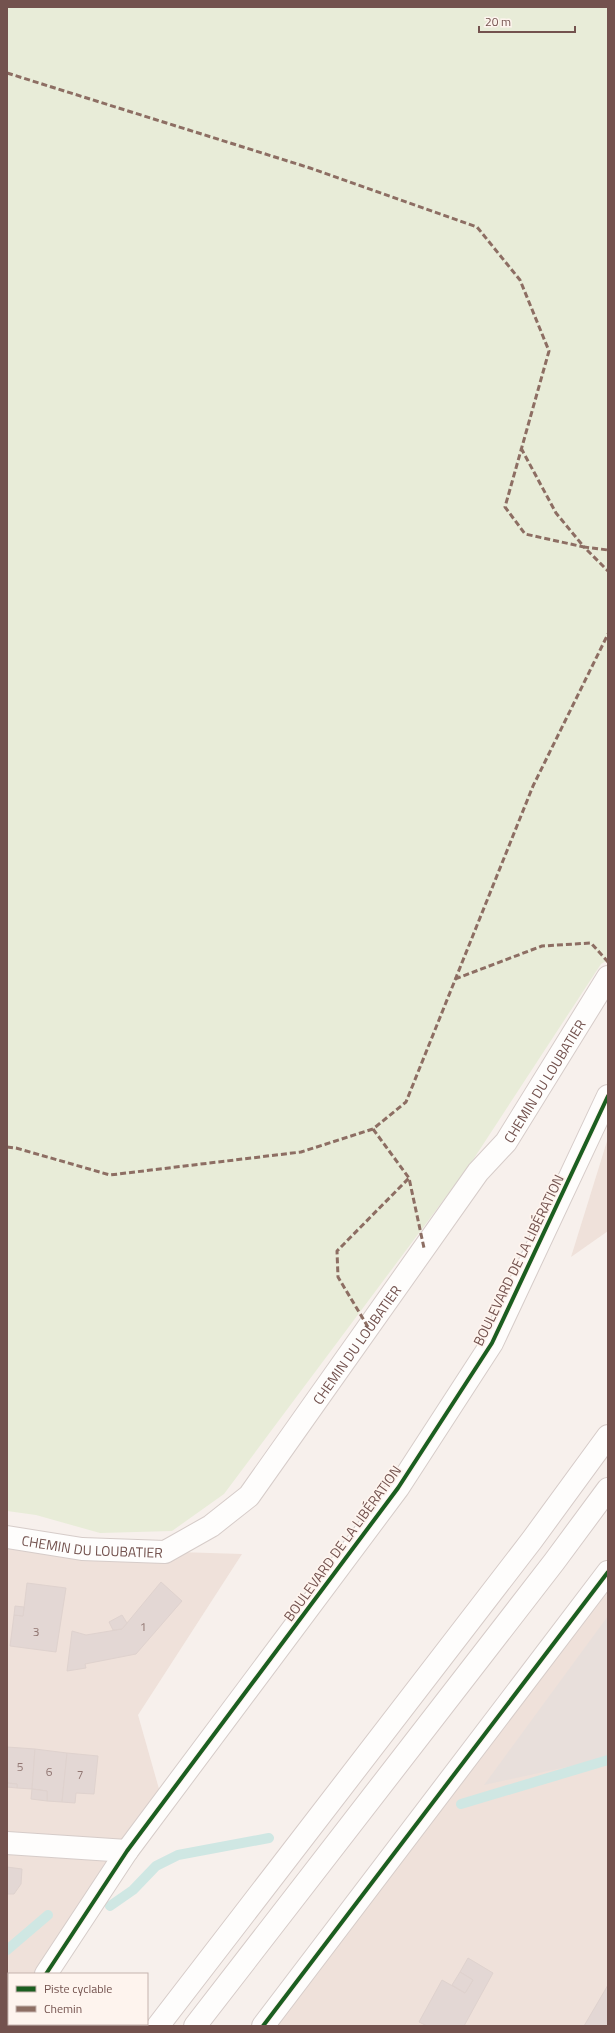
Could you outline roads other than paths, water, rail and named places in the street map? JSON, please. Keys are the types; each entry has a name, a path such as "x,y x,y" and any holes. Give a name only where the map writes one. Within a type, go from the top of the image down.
{"street":[{"name":"CHEMIN DU LOUBATIER","path":"7,1537 82,1549 165,1552 211,1526 249,1496 478,1172 506,1142 608,977"},
{"name":"BOULEVARD DE LA LIBÉRATION","path":"47,1973 127,1851 398,1488 492,1344 608,1096"},
{"path":"158,2026 527,1546 608,1436"},
{"path":"195,2026 549,1568 608,1488"},
{"path":"263,2026 608,1572"},
{"path":"7,1843 127,1851"}],"waterway":[{"path":"461,1804 608,1760"},
{"path":"110,1906 133,1890 156,1866 178,1855 269,1838"},
{"path":"7,1950 48,1915"}]}
